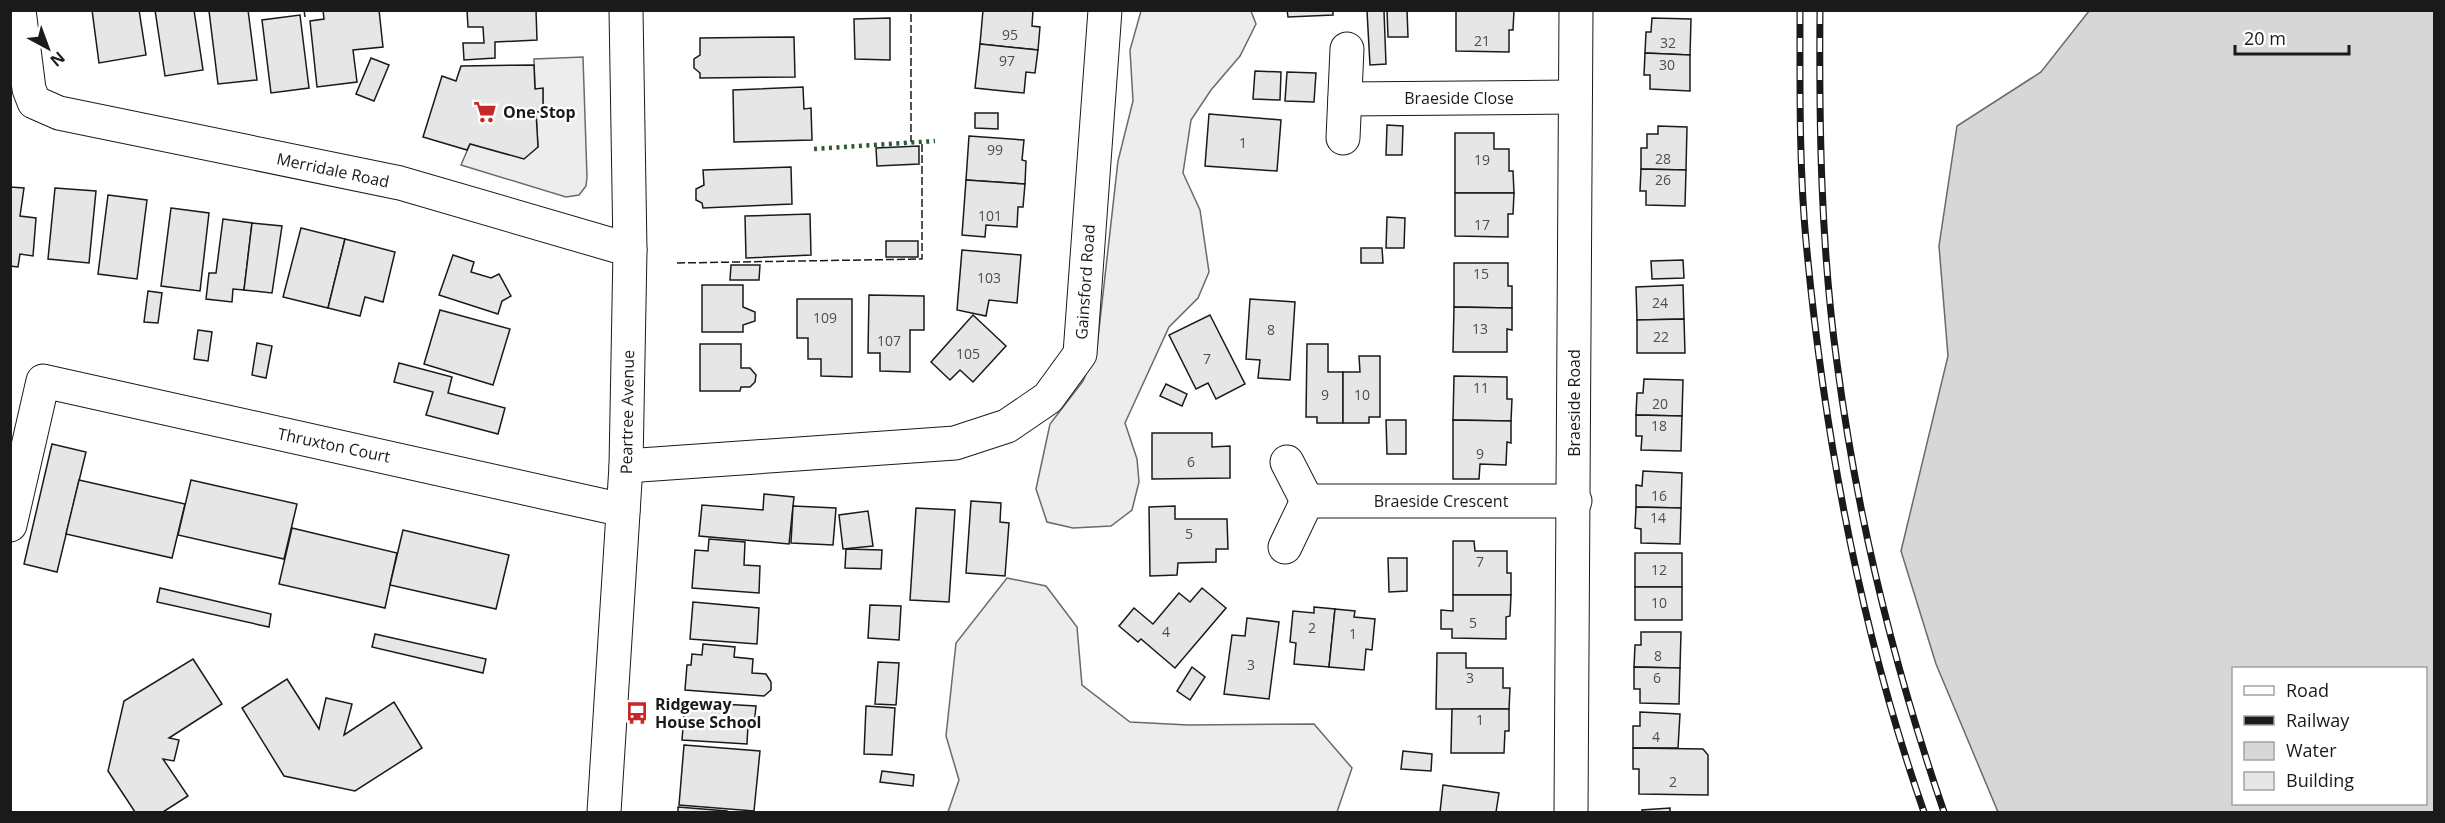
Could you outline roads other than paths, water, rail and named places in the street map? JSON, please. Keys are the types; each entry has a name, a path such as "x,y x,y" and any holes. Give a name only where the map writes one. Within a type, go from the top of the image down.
{"street":[{"name":"Merridale Road","path":"19,10 29,89 22,108 59,113 400,183 630,250"},
{"name":"Peartree Avenue","path":"604,813 626,466 630,250 626,10"},
{"name":"Gainsford Road","path":"626,466 955,443 1007,426 1048,398 1080,354 1106,10"},
{"name":"Braeside Road","path":"1572,804 1576,10"},
{"path":"1343,138 1347,49"},
{"name":"Braeside Close","path":"1345,99 1574,98"},
{"name":"Thruxton Court","path":"10,525 44,381 623,510"},
{"path":"1285,547 1307,501 1287,462"},
{"name":"Braeside Crescent","path":"1307,501 1575,501"}],"water":[{"path":"2089,11 2434,11 2434,812 1998,812 1936,664 1901,551 1948,356 1939,246 1957,126 2041,72"}],"railway":[{"path":"1800,10 1800,126 1806,241 1834,458 1863,602 1881,673 1924,812"},
{"path":"1820,10 1824,231 1827,276 1845,420 1866,534 1893,647 1944,812"}],"place":[{"name":"One Stop","path":"485,112"},
{"name":"Ridgeway House School","path":"637,713"}]}
